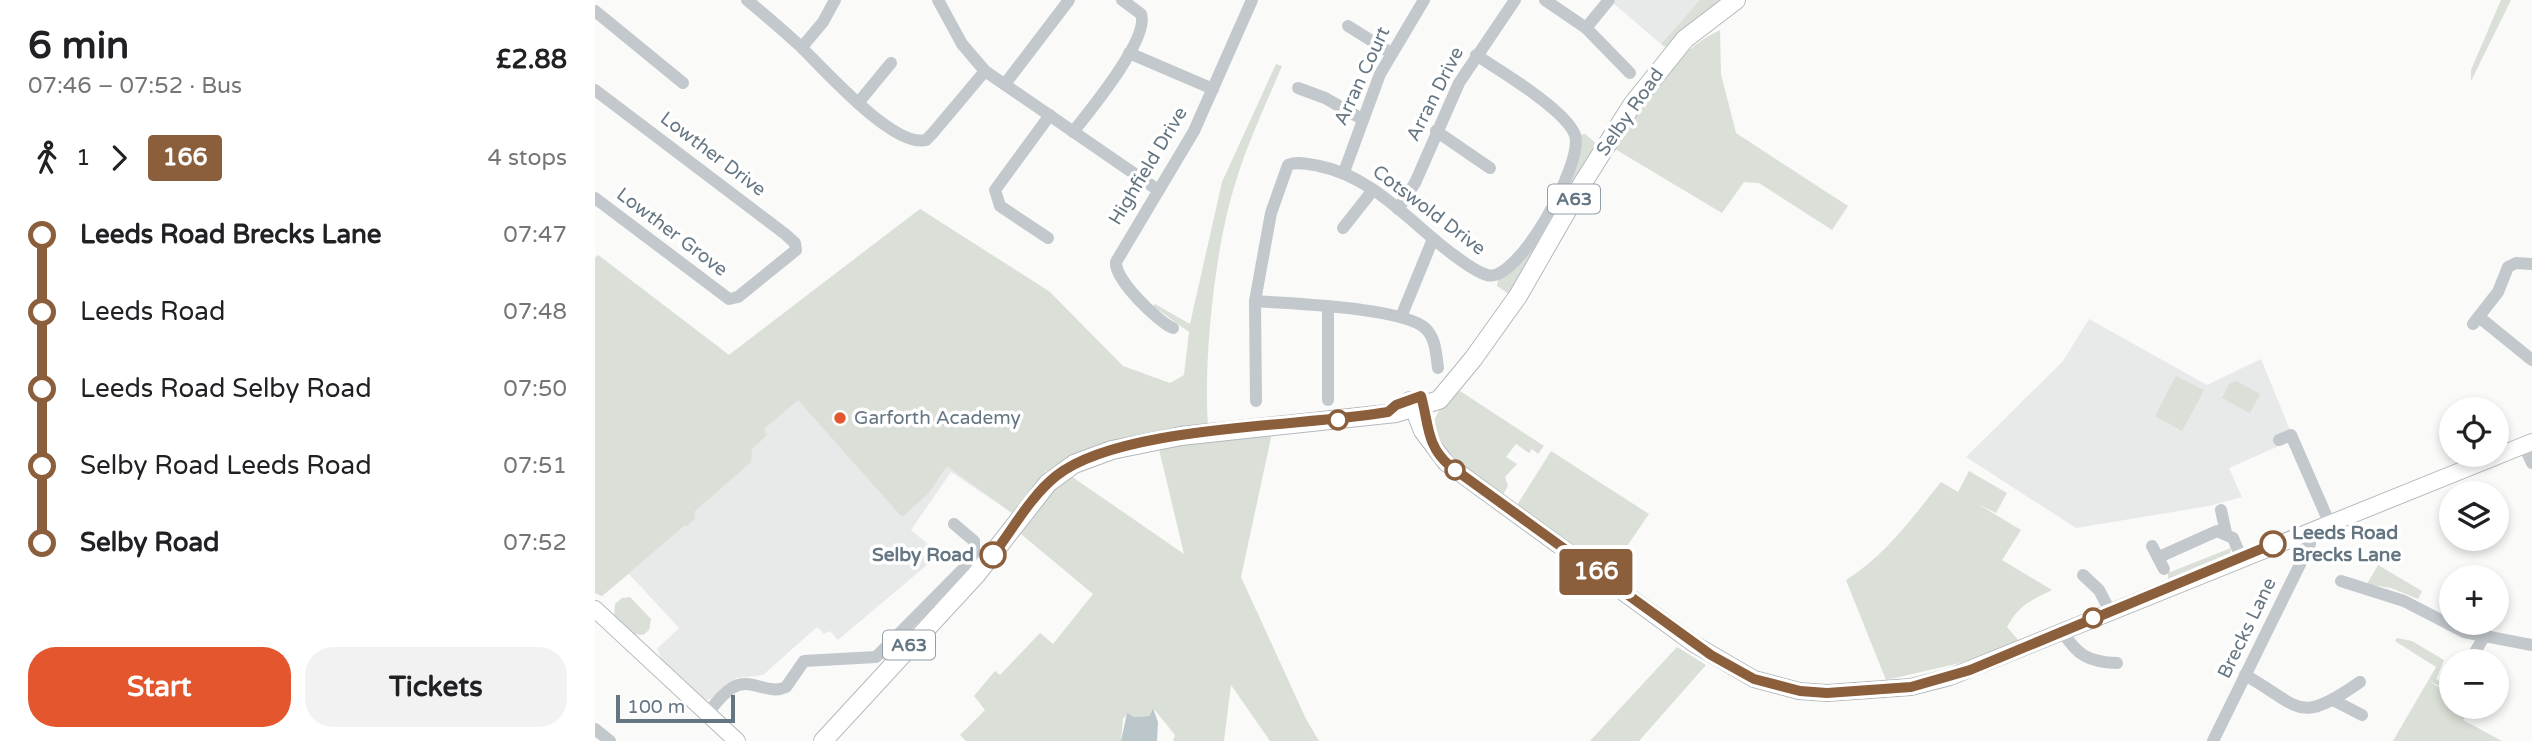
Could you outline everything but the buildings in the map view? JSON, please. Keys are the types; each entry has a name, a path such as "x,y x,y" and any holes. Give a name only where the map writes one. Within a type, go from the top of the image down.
{"highway":[{"name":"Selby Road","path":"823,741 989,560 1034,500 1056,476 1094,456 1181,436 1325,422 1388,412 1417,403 1439,400 1518,296 1584,181 1632,105 1685,39 1736,0"}],"main road":[{"path":"1417,403 1428,421 1427,436 1435,452 1450,466 1694,644 1741,673 1766,684 1820,693 1911,687 1970,670 2241,557 2528,444"},
{"path":"595,609 737,741"}],"street":[{"path":"747,0 802,47 858,103 906,136 926,140 985,71"},
{"path":"802,47 823,22 835,0"},
{"path":"937,0 962,44 985,71 1158,190"},
{"path":"1073,132 1129,53 1144,22 1139,12 1122,0"},
{"name":"Highfield Drive","path":"1174,328 1160,321 1117,274 1115,266 1125,244 1189,141 1252,0"},
{"name":"Arran Court","path":"1344,172 1362,119 1391,53 1424,0"},
{"name":"Arran Drive","path":"1398,209 1415,183 1436,131 1476,55 1515,0"},
{"path":"1545,0 1586,28 1630,73"},
{"path":"1586,28 1609,0"},
{"path":"1005,84 1062,3"},
{"path":"595,11 683,83"},
{"path":"1348,26 1391,53"},
{"path":"1129,53 1213,89"},
{"name":"Cotswold Drive","path":"1256,401 1255,301 1271,213 1285,167 1295,162 1344,172 1373,190 1475,270 1492,276 1500,275 1528,245 1546,220 1574,158 1576,141 1566,122 1531,92 1476,55"},
{"path":"858,103 891,63"},
{"path":"1298,88 1325,98 1362,119"},
{"name":"Lowther Drive","path":"595,90 794,242 797,248 793,254"},
{"path":"1048,238 1000,206 995,190 1050,114"},
{"path":"1436,131 1490,168"},
{"path":"1343,228 1373,190"},
{"name":"Lowther Grove","path":"595,198 729,299 738,298 793,254"},
{"path":"1401,317 1433,239"},
{"path":"2532,264 2516,263 2508,267 2498,292 2476,321 2532,360"},
{"path":"1255,301 1328,307 1401,317 1418,323 1427,330 1433,340 1438,368"},
{"path":"1328,307 1328,400"},
{"path":"2279,440 2291,435 2329,522"},
{"path":"2528,444 2532,463"},
{"path":"2221,510 2226,533"},
{"path":"708,712 729,690 738,685 749,684 775,691 786,687 804,661 876,657 938,587 970,563 976,553 970,536 954,524"},
{"path":"2158,557 2217,531 2233,538 2241,557"},
{"name":"Brecks Lane","path":"2213,741 2310,544 2308,531"},
{"path":"2083,575 2099,590 2110,611"},
{"path":"2341,581 2392,596 2458,629 2532,645"},
{"path":"2062,631 2075,651 2085,658 2117,663"},
{"path":"2476,649 2484,636"},
{"path":"2245,675 2296,708 2309,708 2333,700 2360,682"},
{"path":"2333,700 2362,715"},
{"path":"595,729 610,741"}],"shaded area":[{"path":"1616,0 1700,0 1661,44 1613,3"},
{"path":"1700,0 1720,0 1665,47 1661,44"},
{"path":"2501,0 2511,0 2471,81 2471,70"},
{"path":"1720,30 1721,74 1736,133 1848,206 1832,230 1759,183 1744,182 1722,213 1613,146 1673,65 1703,40"},
{"name":"Garforth Academy","path":"1276,64 1282,66 1241,166 1222,237 1209,336 1208,426 1084,451 1052,471 1046,471 1012,513 947,466 928,494 902,517 798,400 764,429 767,435 752,449 751,462 694,512 695,519 602,596 595,593 595,258 598,255 729,355 920,209 1050,292 1123,366 1170,383 1184,375 1189,332 1153,306 1155,304 1190,324 1222,182"},
{"path":"1585,134 1598,145 1569,188 1578,160 1579,135"},
{"name":"Garforth Academy","path":"920,209 1050,292 1012,513 951,472 911,530 940,554 838,640 830,631 824,634 817,627 763,675 736,678 714,698 706,700 665,666 657,649 679,628 629,574 602,596 595,593 595,258 598,255 729,355"},
{"path":"1546,230 1509,294 1497,286 1498,280"},
{"path":"2089,319 2207,385 2261,359 2290,430 2281,445 2229,468 2242,497 2209,506 2076,528 1966,457 2063,361"},
{"path":"2176,376 2204,390 2182,431 2155,416"},
{"path":"2236,381 2260,394 2250,413 2222,398 2230,383"},
{"path":"1460,391 1544,446 1538,454 1532,449 1529,453 1516,444 1506,457 1517,464 1505,477 1508,486 1502,496 1456,464 1437,442 1435,419 1442,407"},
{"path":"1272,433 1241,577 1306,719 1319,741 1270,741 1231,685 1224,741 1173,741 1175,735 1153,708 1151,716 1134,717 1127,714 1123,719 1121,741 966,741 960,735 985,710 974,696 995,671 1000,675 1040,633 1053,644 1093,594 1021,534 986,575 1034,508 1068,474 1184,554 1158,445"},
{"path":"1551,451 1649,514 1610,571 1517,505"},
{"path":"1969,471 2007,493 1996,513 1978,504 2021,530 2002,560 2052,590 2026,604 2011,620 2007,627 2019,641 1960,663 1886,680 1846,580 1886,547 1941,482 1958,492"},
{"path":"2231,548 2230,555 2168,579 2168,573"},
{"path":"2378,565 2422,591 2418,599 2391,588 2367,584"},
{"path":"630,597 651,619 649,630 643,635 633,634 614,617 615,604 622,598"},
{"path":"2397,638 2412,641 2439,657 2436,679 2439,685 2430,682 2439,687 2439,719 2464,719 2502,741 2393,741 2436,667 2395,641"},
{"path":"1677,647 1706,665 1639,741 1590,741"},
{"path":"1153,708 1158,722 1157,741 1121,741 1127,713 1134,717 1150,716"}],"bus line":[{"name":"166","path":"993,555 1048,483 1082,460 1112,450 1181,436 1325,422 1388,412 1396,405 1421,396 1428,421 1427,436 1441,459 1694,644 1728,666 1781,688 1827,693 1911,687 1950,677 2273,544"}],"place":[{"name":"Garforth Academy","path":"840,418"},
{"name":"Leeds Road Brecks Lane","path":"2273,544"},
{"name":"Selby Road","path":"993,555"}]}
